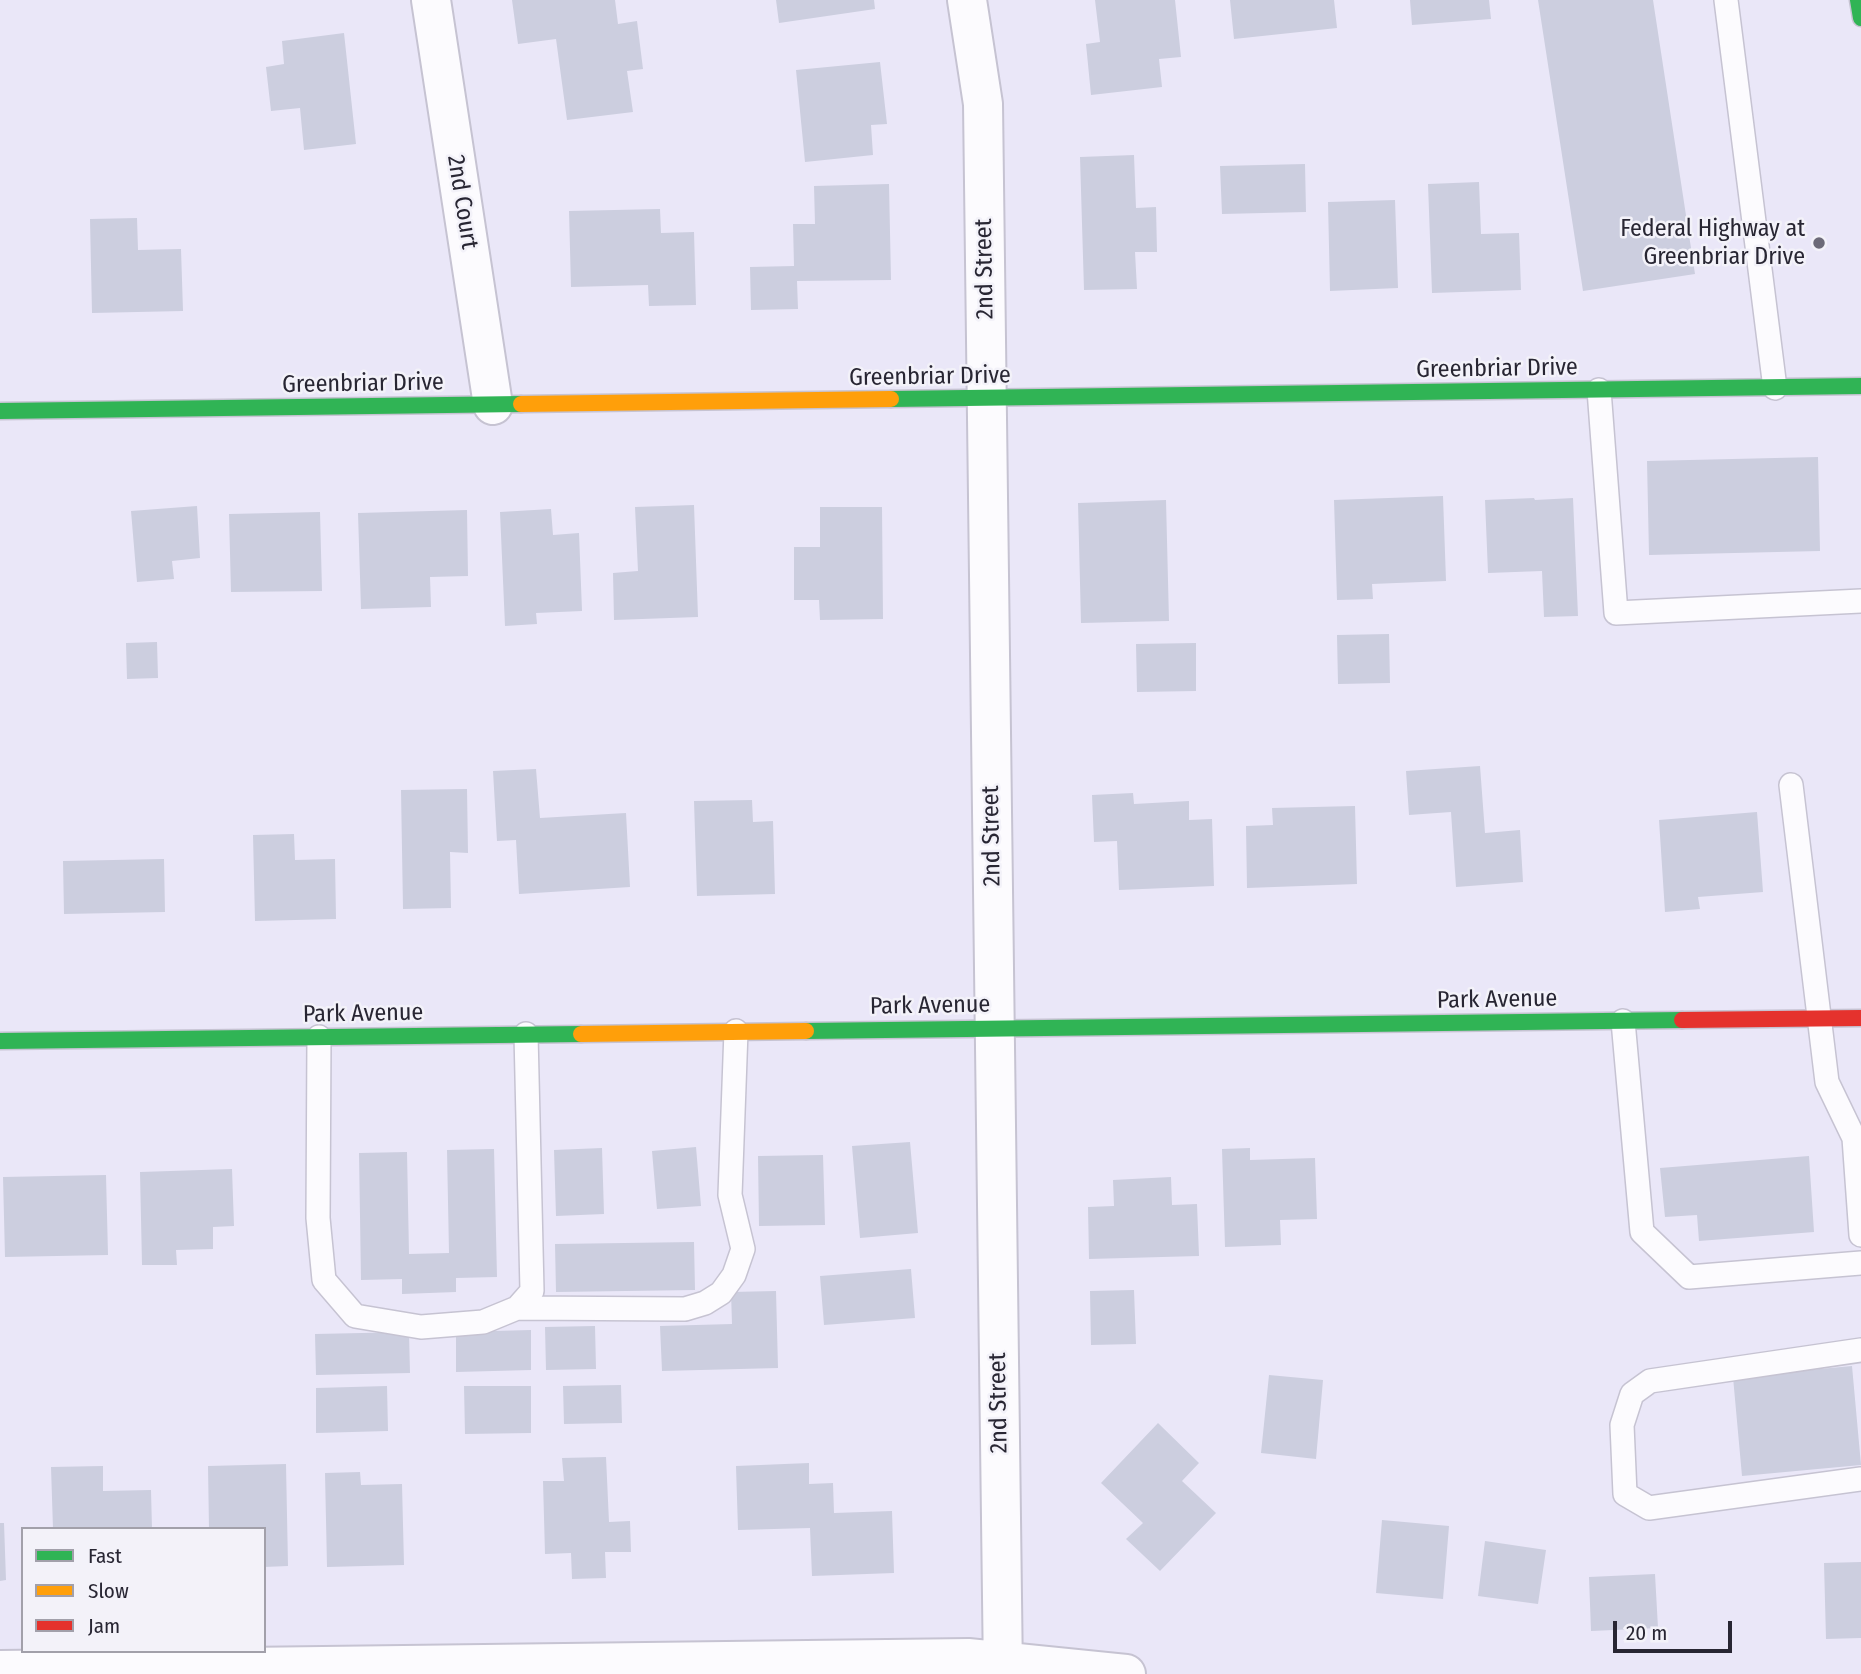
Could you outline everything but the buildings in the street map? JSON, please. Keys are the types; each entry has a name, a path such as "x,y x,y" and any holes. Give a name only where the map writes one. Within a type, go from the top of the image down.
{"street":[{"name":"2nd Court","path":"431,0 493,405"},
{"name":"2nd Street","path":"967,0 983,104 1003,1668"},
{"path":"1858,0 1861,18"},
{"name":"Greenbriar Drive","path":"0,411 1861,386"},
{"name":"Park Avenue","path":"0,1041 1861,1018"},
{"path":"0,1670 968,1658 1003,1668 1126,1674"}],"lane":[{"path":"1726,0 1775,388"},
{"path":"1599,390 1616,613 1861,601"},
{"path":"1791,785 1827,1082 1854,1138 1861,1235"},
{"path":"1623,1021 1642,1232 1689,1277 1861,1263"},
{"path":"319,1037 318,1218 324,1280 355,1316 421,1327 482,1322 517,1308 685,1309 705,1303 721,1293 734,1275 743,1249 730,1195 736,1031"},
{"path":"517,1308 532,1291 526,1034"},
{"path":"1861,1350 1650,1381 1632,1394 1622,1425 1625,1494 1649,1508 1861,1479"}],"traffic: fast":[{"path":"1858,0 1861,18"},
{"path":"891,399 1861,386"},
{"path":"0,411 521,404"},
{"path":"806,1031 1682,1020"},
{"path":"0,1041 581,1034"}],"traffic: slow":[{"path":"521,404 891,399"},
{"path":"581,1034 806,1031"}],"traffic: jam":[{"path":"1682,1020 1861,1018"}],"place":[{"name":"Federal Highway at Greenbriar Drive","path":"1819,243"}]}
